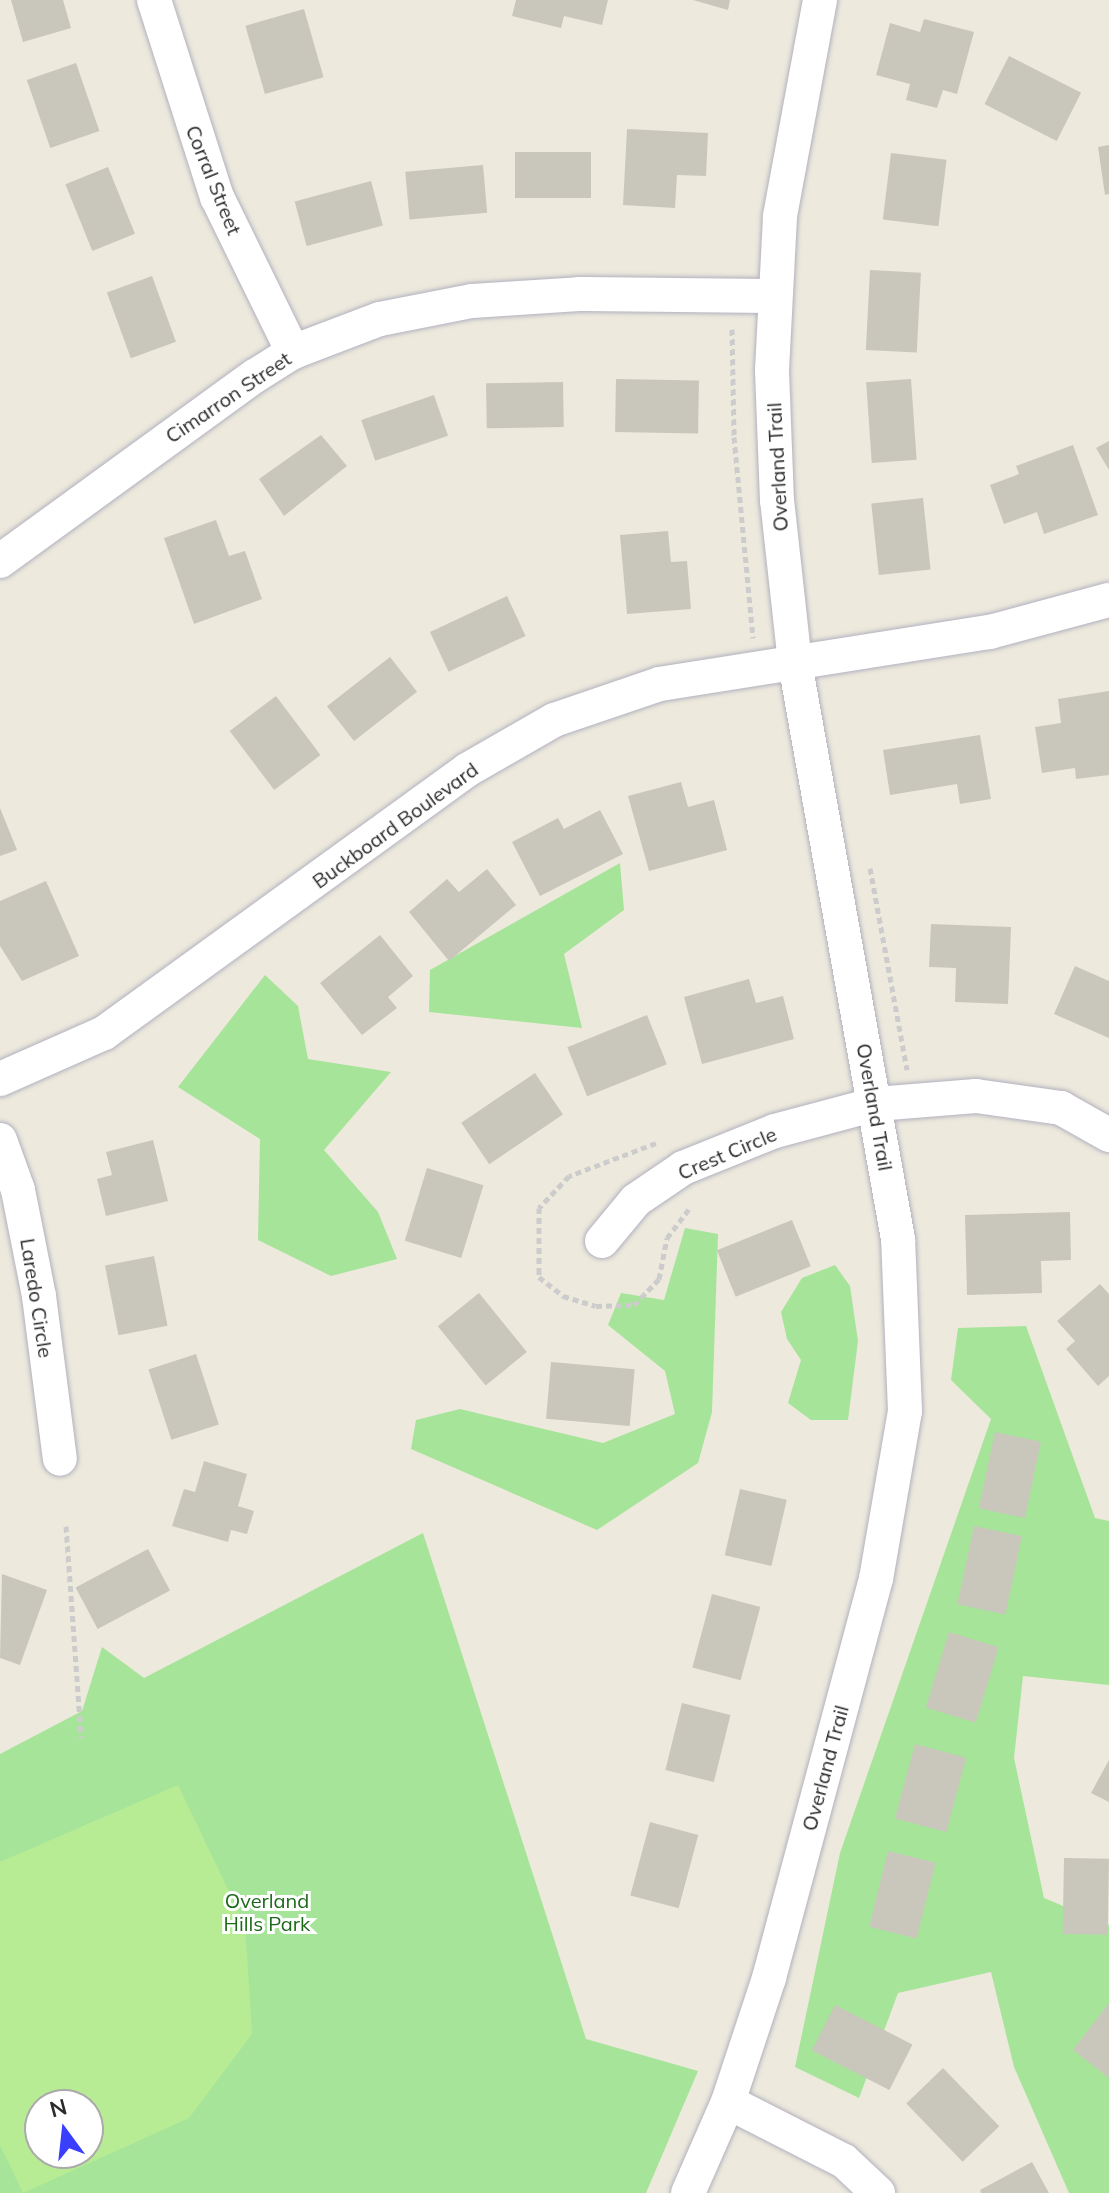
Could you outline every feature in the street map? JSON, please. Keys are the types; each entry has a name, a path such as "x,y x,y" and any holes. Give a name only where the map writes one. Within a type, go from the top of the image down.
{"street":[{"name":"Corral Street","path":"154,0 217,197 293,352"},
{"name":"Overland Trail","path":"688,2193 728,2102 769,1978 876,1579 905,1411 898,1239 795,663 777,501 775,296 799,89 820,0"},
{"name":"Cimarron Street","path":"0,561 293,352 380,319 472,301 579,294 775,296"},
{"name":"Buckboard Boulevard","path":"0,1079 130,1016 467,770 554,720 660,684 990,632 1109,600"},
{"name":"Crest Circle","path":"602,1241 636,1200 683,1168 775,1131 876,1104 976,1096 1061,1108 1109,1135"},
{"name":"Laredo Circle","path":"0,1140 18,1190 39,1296 60,1459"},
{"path":"728,2102 844,2161 878,2193"}],"path":[{"path":"66,1526 81,1737"}],"green space":[{"path":"620,863 624,910 564,954 582,1028 429,1012 430,970"},
{"path":"265,975 298,1006 308,1059 391,1072 324,1150 378,1212 397,1259 331,1276 258,1240 260,1139 178,1087"},
{"path":"685,1228 718,1234 712,1412 698,1463 597,1530 411,1449 416,1420 460,1409 603,1443 675,1414 665,1371 608,1325 621,1293 664,1300"},
{"path":"835,1265 850,1286 858,1341 848,1420 811,1420 788,1403 801,1360 787,1339 781,1312 802,1278"},
{"path":"1026,1326 1095,1518 1109,1521 1109,1685 1023,1676 1014,1758 1044,1898 1109,1925 1109,2193 1069,2193 1014,2067 991,1972 898,1993 859,2098 795,2067 840,1853 991,1419 951,1380 958,1328"},
{"name":"Overland Hills Park","path":"423,1533 586,2039 698,2071 646,2193 0,2193 0,1754 82,1711 102,1647 144,1678"},
{"path":"178,1785 245,1925 252,2034 189,2118 104,2156 104,2089 24,2089 24,2169 76,2169 23,2193 0,2145 0,1862"}],"building":[{"path":"11,0 63,0 71,28 23,42"},
{"path":"516,0 608,0 602,25 564,16 561,28 512,16"},
{"path":"693,0 730,0 728,10"},
{"path":"304,9 324,77 265,94 245,26"},
{"path":"924,19 974,32 957,94 943,90 937,108 906,100 910,84 876,75 890,23 920,32"},
{"path":"1009,56 1081,93 1057,141 984,104"},
{"path":"76,63 99,131 50,148 27,80"},
{"path":"627,129 708,133 706,176 677,175 675,208 623,205"},
{"path":"1109,145 1109,194 1105,195 1098,147"},
{"path":"515,152 591,152 591,198 515,198"},
{"path":"891,153 947,160 938,226 883,220"},
{"path":"483,165 487,213 409,220 405,172"},
{"path":"108,167 135,234 92,251 65,184"},
{"path":"371,181 383,225 307,246 295,201"},
{"path":"870,270 921,273 917,353 866,350"},
{"path":"152,276 176,342 131,358 107,292"},
{"path":"616,379 699,380 698,433 615,432"},
{"path":"911,379 917,460 872,463 866,382"},
{"path":"563,382 564,427 487,428 486,383"},
{"path":"434,395 448,436 375,461 361,420"},
{"path":"321,435 347,466 284,516 259,479"},
{"path":"1109,441 1109,470 1096,448"},
{"path":"1073,445 1098,515 1044,534 1037,512 1004,524 990,485 1019,474 1016,466"},
{"path":"923,498 931,570 879,575 871,503"},
{"path":"216,520 229,556 245,551 262,599 194,624 164,538"},
{"path":"668,531 671,562 687,561 691,609 627,614 620,535"},
{"path":"507,596 526,636 449,672 430,632"},
{"path":"390,657 417,692 354,741 327,706"},
{"path":"1109,691 1109,775 1076,779 1075,768 1042,773 1035,727 1061,723 1058,699"},
{"path":"276,696 321,755 274,790 230,731"},
{"path":"980,735 991,799 960,804 957,784 890,795 883,750"},
{"path":"681,782 688,807 714,800 727,850 649,871 628,796"},
{"path":"0,808 17,850 0,856"},
{"path":"600,810 623,854 540,896 512,842 558,818 564,829"},
{"path":"487,869 516,905 449,961 409,912 447,879 459,892"},
{"path":"46,881 79,956 22,981 0,946 0,901"},
{"path":"931,924 1011,927 1008,1004 955,1002 956,968 929,967"},
{"path":"380,935 413,976 388,997 397,1008 362,1035 320,983"},
{"path":"1075,966 1109,981 1109,1038 1054,1014"},
{"path":"749,979 756,1003 783,996 794,1039 702,1064 684,997"},
{"path":"647,1015 667,1064 587,1096 567,1047"},
{"path":"535,1073 563,1114 489,1164 461,1123"},
{"path":"153,1140 168,1201 106,1216 97,1179 112,1175 106,1152"},
{"path":"427,1168 483,1185 461,1258 405,1241"},
{"path":"1070,1212 1071,1260 1041,1261 1042,1293 967,1295 965,1215"},
{"path":"792,1220 811,1266 736,1297 717,1250"},
{"path":"154,1256 168,1326 118,1335 105,1266"},
{"path":"1100,1284 1109,1294 1109,1376 1098,1386 1066,1349 1075,1341 1057,1321"},
{"path":"479,1293 527,1352 486,1385 438,1326"},
{"path":"196,1354 219,1424 171,1440 148,1369"},
{"path":"551,1362 635,1369 630,1426 546,1419"},
{"path":"995,1432 1041,1442 1025,1518 979,1508"},
{"path":"204,1461 247,1474 238,1506 254,1511 247,1534 231,1530 228,1542 172,1526 184,1489 195,1492"},
{"path":"740,1489 787,1500 771,1566 725,1555"},
{"path":"974,1526 1022,1536 1005,1614 957,1604"},
{"path":"148,1549 170,1590 98,1629 76,1587"},
{"path":"2,1574 47,1590 20,1665 0,1658"},
{"path":"712,1594 760,1607 741,1680 692,1667"},
{"path":"949,1632 999,1647 976,1723 926,1708"},
{"path":"682,1703 731,1715 714,1782 665,1770"},
{"path":"915,1744 966,1758 946,1832 895,1818"},
{"path":"1109,1760 1109,1802 1091,1793"},
{"path":"650,1822 698,1835 679,1908 630,1895"},
{"path":"888,1851 936,1863 917,1939 869,1927"},
{"path":"1064,1858 1109,1859 1108,1935 1063,1934"},
{"path":"1109,2003 1109,2078 1073,2050"},
{"path":"835,2005 913,2044 889,2090 812,2050"},
{"path":"943,2068 999,2126 963,2162 906,2103"},
{"path":"1032,2162 1049,2193 981,2193 980,2190"}]}
